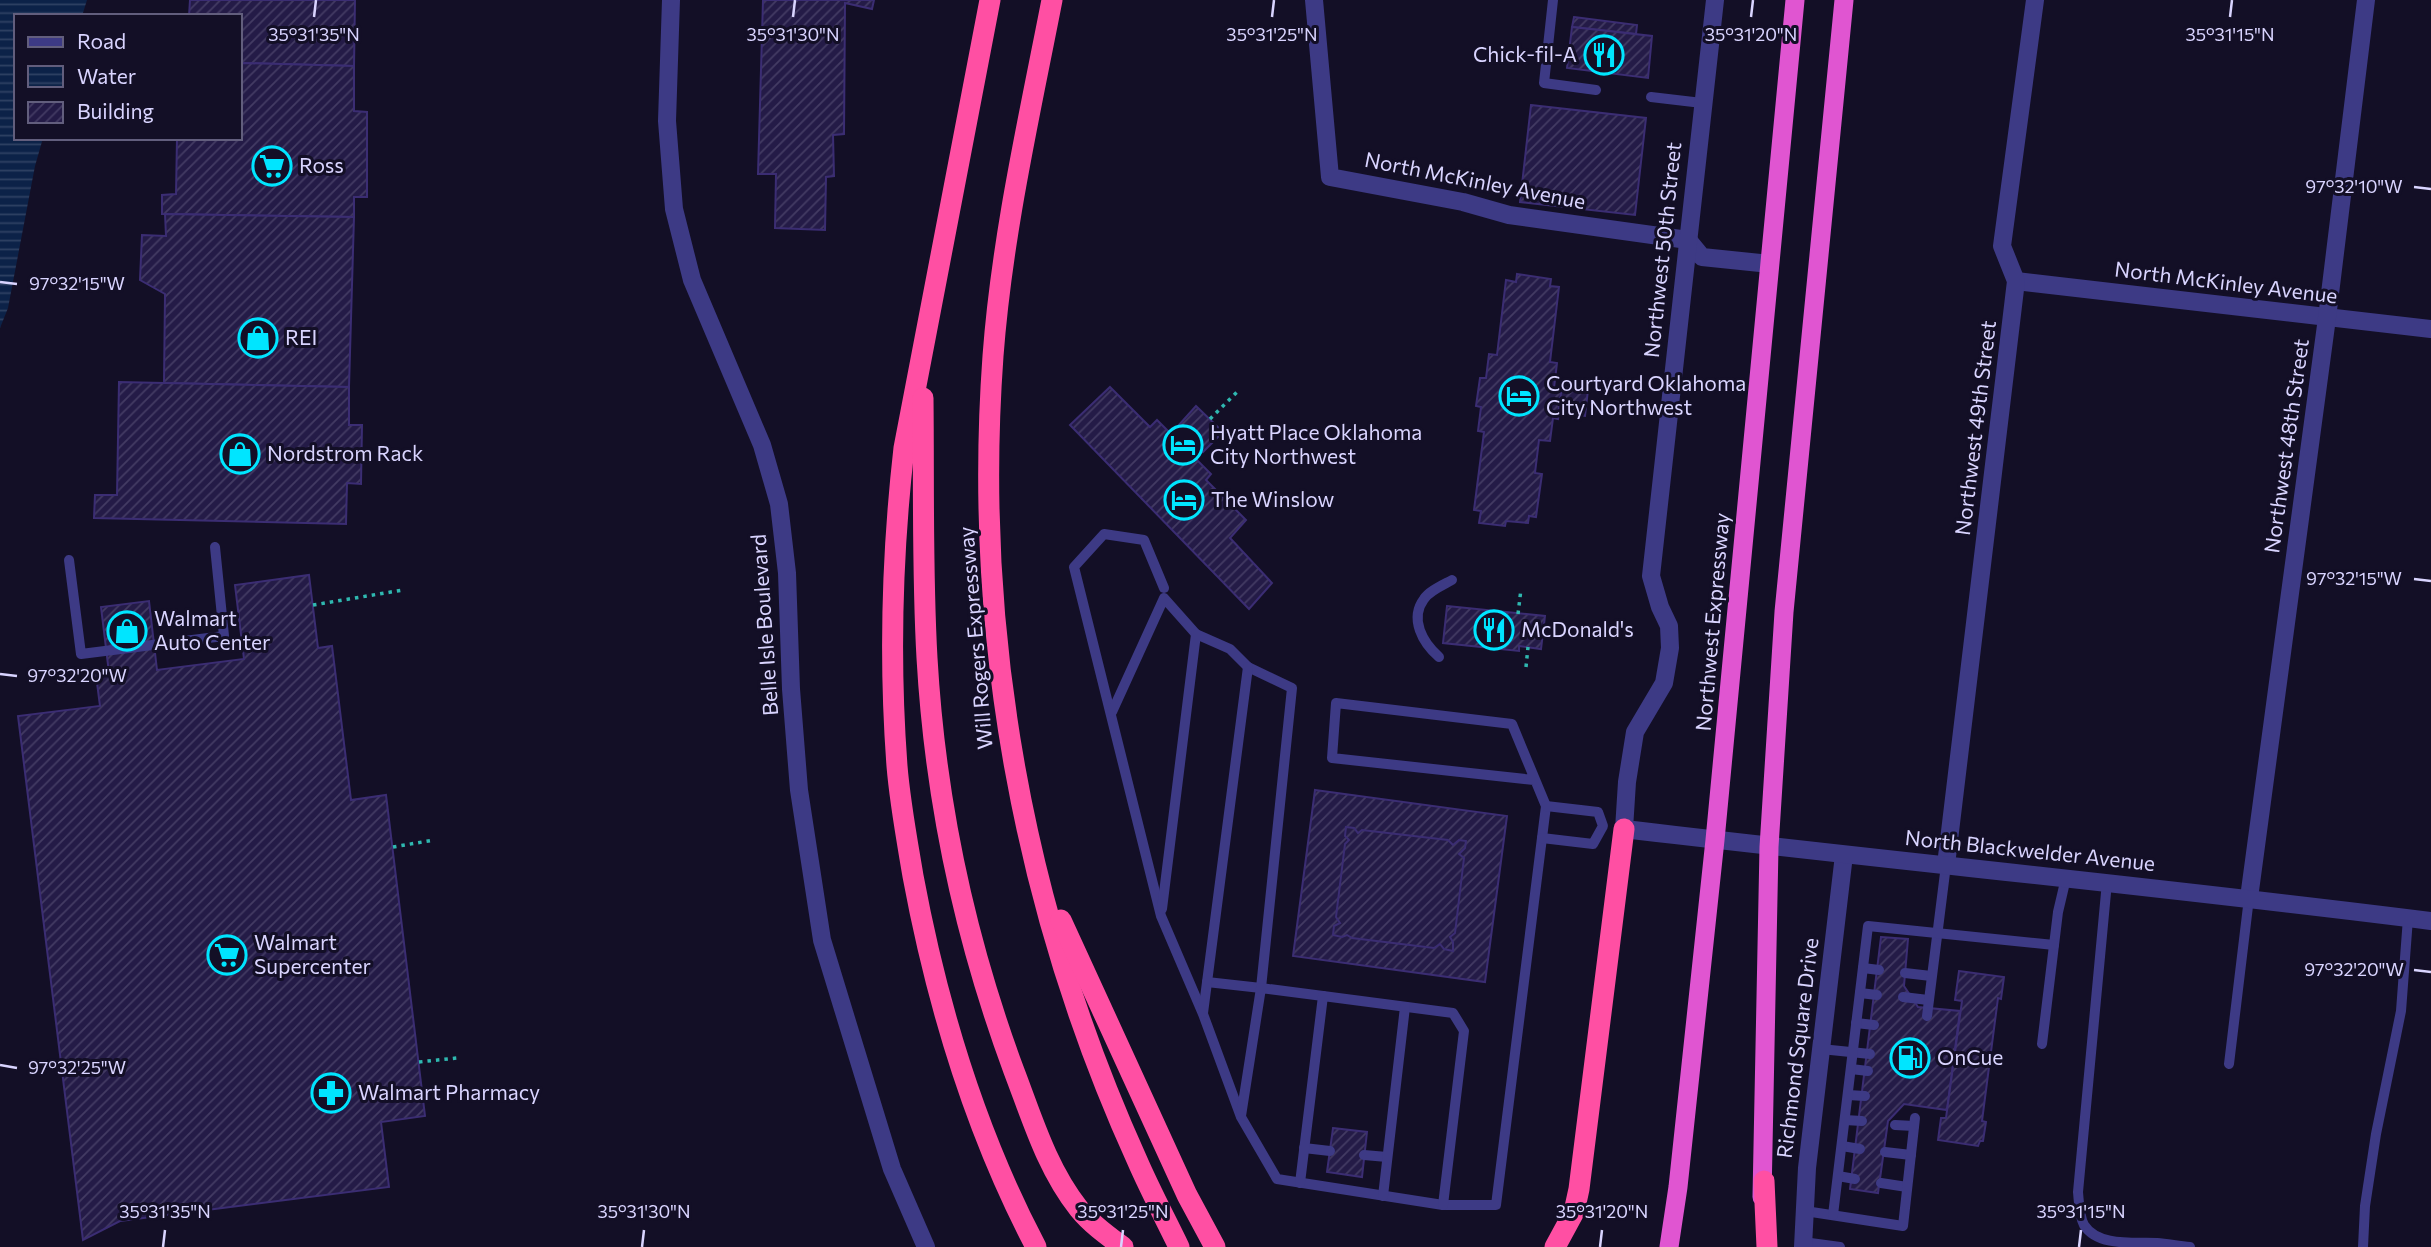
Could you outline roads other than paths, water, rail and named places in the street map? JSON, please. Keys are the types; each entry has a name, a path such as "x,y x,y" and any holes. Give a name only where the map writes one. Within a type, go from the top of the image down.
{"highway":[{"path":"990,0 904,449 893,575 892,681 897,768 906,838 922,923 958,1059 988,1142 1036,1247"},
{"name":"Will Rogers Expressway","path":"1052,0 1021,157 1000,290 993,356 989,473 990,551 1002,682 1010,750 1033,861 1058,949 1086,1034 1136,1159 1179,1247"},
{"name":"Northwest Expressway","path":"1669,1247 1678,1188 1715,840 1795,0"},
{"path":"1757,1247 1763,1181 1769,847 1784,612 1844,0"},
{"path":"922,350 927,656 940,790 957,877 1006,1049 1058,1179 1080,1211 1123,1247"},
{"path":"1555,1247 1574,1212 1579,1189 1613,827"},
{"path":"1033,861 1187,1195 1216,1247"},
{"path":"1763,1181 1767,1247"}],"street":[{"name":"Belle Isle Boulevard","path":"671,0 667,121 674,209 692,280 762,445 779,504 787,573 791,689 799,790 822,940 892,1169 926,1247"},
{"name":"North McKinley Avenue","path":"1314,0 1330,177 1463,202 1509,215 1688,240 1702,257 1770,264"},
{"name":"Northwest 50th Street","path":"1613,827 1627,782 1636,732 1664,683 1670,648 1669,626 1651,576 1715,0"},
{"name":"Northwest 49th Street","path":"1946,864 2017,281 2003,246 2035,0"},
{"name":"Northwest 48th Street","path":"2249,898 2327,318 2366,0"},
{"name":"North McKinley Avenue","path":"2017,281 2431,329"},
{"name":"North Blackwelder Avenue","path":"1613,827 2431,921"},
{"name":"Richmond Square Drive","path":"1803,1245 1807,1168 1844,855"}],"lane":[{"path":"1553,0 1544,83 1596,90"},
{"path":"1651,97 1702,103"},
{"path":"1164,587 1144,540 1104,534 1074,567 1161,916 1203,1014 1241,1117 1277,1179 1443,1205 1496,1205 1546,806 1512,724 1324,702"},
{"path":"69,560 81,654 224,636 215,547"},
{"path":"1440,657 1428,648 1418,625 1417,613 1425,597 1452,580"},
{"path":"1112,712 1164,598 1196,634 1230,649 1248,667 1292,688 1261,988 1241,1117"},
{"path":"1161,916 1196,634"},
{"path":"1203,1014 1248,667"},
{"path":"1336,703 1332,758 1534,780"},
{"path":"1542,838 1593,844 1613,827 1598,812 1546,806"},
{"path":"1927,1016 1946,864"},
{"path":"2042,1044 2058,912 2066,878"},
{"path":"2107,882 2078,1192 2079,1206 2084,1226 2096,1237 2112,1242 2190,1247"},
{"path":"2229,1064 2249,898"},
{"path":"2363,1247 2365,1206 2380,1110 2401,1011 2408,918"},
{"path":"1833,1215 1868,926 2054,946"},
{"path":"1863,968 1879,970"},
{"path":"1905,973 1931,976"},
{"path":"1207,982 1453,1013 1464,1031 1443,1205"},
{"path":"1860,993 1877,995"},
{"path":"1300,1183 1323,996"},
{"path":"1903,997 1928,1000"},
{"path":"1383,1196 1405,1007"},
{"path":"1856,1023 1874,1025"},
{"path":"1821,1049 1870,1054"},
{"path":"1851,1069 1868,1072"},
{"path":"1848,1095 1865,1097"},
{"path":"1845,1120 1861,1121"},
{"path":"1805,1211 1903,1226 1914,1122 1895,1125"},
{"path":"1842,1146 1860,1149"},
{"path":"1304,1148 1330,1152"},
{"path":"1885,1152 1910,1155"},
{"path":"1364,1155 1387,1157"},
{"path":"1838,1176 1855,1179"},
{"path":"1881,1183 1907,1186"},
{"path":"1803,1245 1840,1247"}],"water":[{"path":"0,0 87,0 83,14 14,14 14,140 42,140 8,308 0,328"}],"place":[{"name":"Chick-fil-A","path":"1604,55"},
{"name":"Ross","path":"272,166"},
{"name":"REI","path":"258,338"},
{"name":"Courtyard Oklahoma City Northwest","path":"1519,396"},
{"name":"Hyatt Place Oklahoma City Northwest","path":"1183,445"},
{"name":"Nordstrom Rack","path":"240,454"},
{"name":"The Winslow","path":"1184,500"},
{"name":"McDonald's","path":"1494,630"},
{"name":"Walmart Auto Center","path":"127,631"},
{"name":"Walmart Supercenter","path":"227,955"},
{"name":"OnCue","path":"1910,1058"},
{"name":"Walmart Pharmacy","path":"331,1093"}]}
